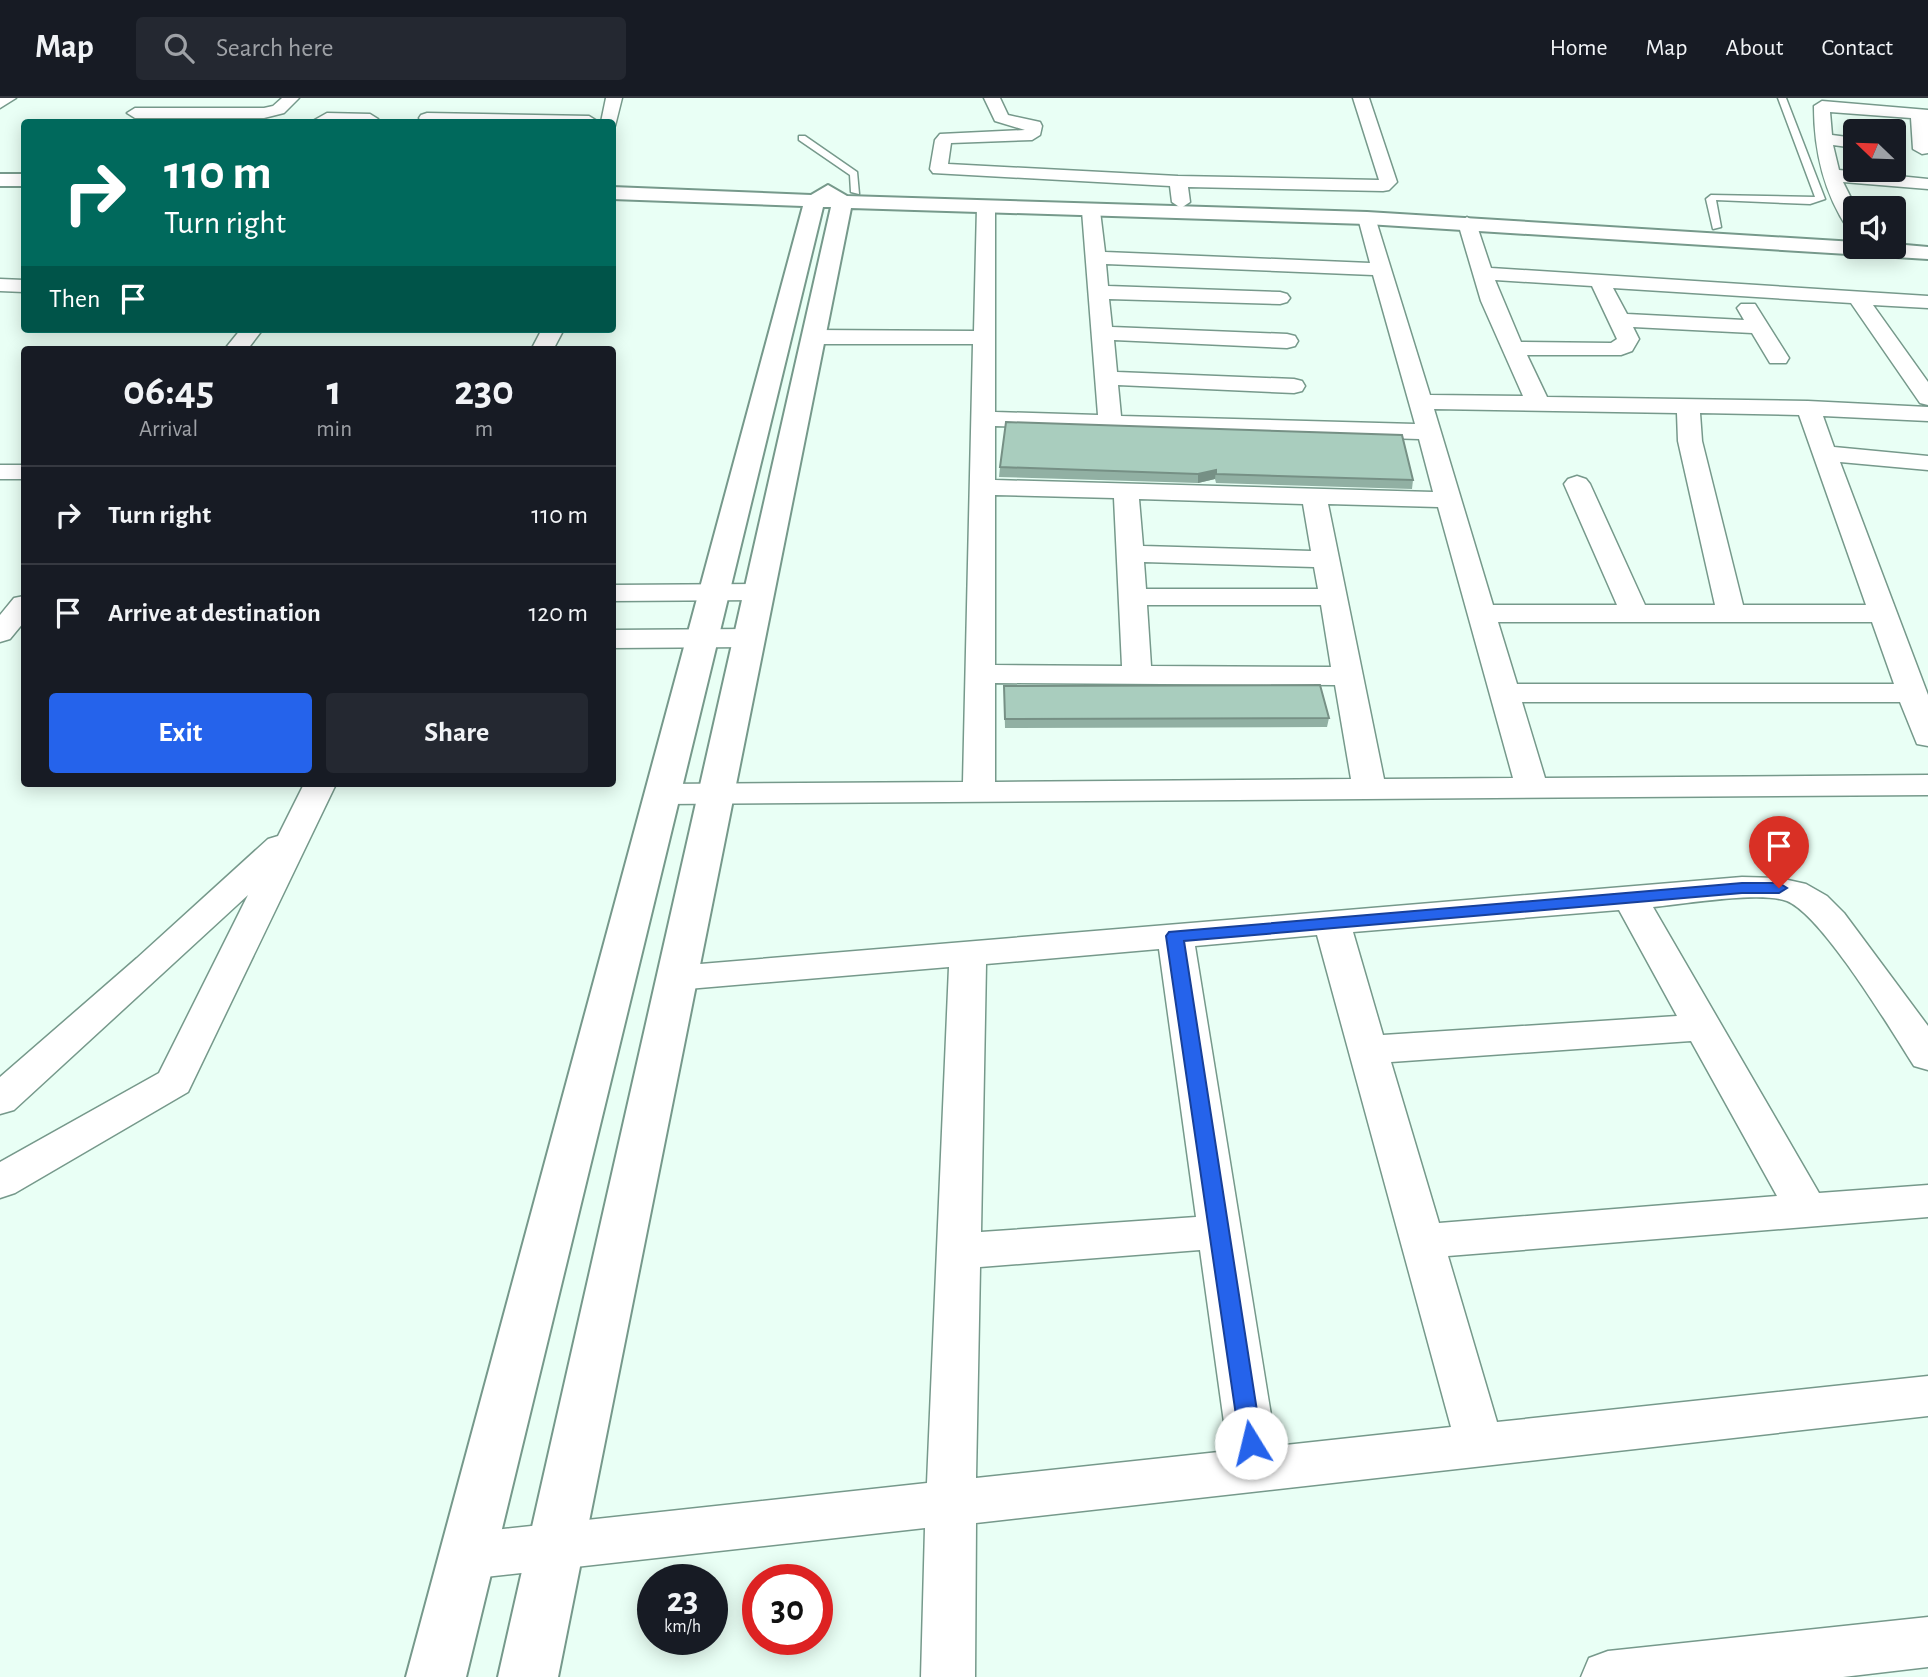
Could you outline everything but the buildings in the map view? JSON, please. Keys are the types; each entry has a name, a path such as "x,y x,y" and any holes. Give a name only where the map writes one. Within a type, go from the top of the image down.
{"street":[{"path":"0,103 8,98"},
{"path":"129,118 154,98"},
{"path":"129,118 264,113 278,110 291,98"},
{"path":"610,119 614,98"},
{"path":"992,98 1000,118 1034,126 1032,135 946,138 943,141 939,169 1178,181 1383,186 1388,182 1361,98"},
{"path":"1843,201 1830,175 1822,139 1822,106 1924,115 1925,150 1906,147"},
{"path":"427,118 590,117"},
{"path":"325,119 370,118"},
{"path":"1822,139 1843,142"},
{"path":"1830,175 1928,184"},
{"path":"1119,203 1120,178"},
{"path":"0,180 21,180"},
{"path":"1178,181 1182,205"},
{"path":"616,183 986,207 1467,223 1928,253"},
{"path":"0,190 21,190"},
{"path":"616,193 1422,210 1843,235"},
{"path":"528,1677 813,337 835,197"},
{"path":"436,1677 715,593 835,197"},
{"path":"979,791 986,207"},
{"path":"1091,211 1110,422"},
{"path":"1367,218 1531,786"},
{"path":"1467,223 1491,301 1538,403"},
{"path":"1906,239 1928,241"},
{"path":"1095,258 1381,269"},
{"path":"1274,265 1301,428"},
{"path":"1482,272 1928,302"},
{"path":"1512,348 1613,350 1624,346 1628,339 1600,281"},
{"path":"0,285 21,286"},
{"path":"1737,290 1778,358"},
{"path":"1098,292 1280,298"},
{"path":"1858,298 1928,398"},
{"path":"1619,320 1759,327"},
{"path":"1102,333 1287,341"},
{"path":"813,337 985,338"},
{"path":"1105,378 1294,386"},
{"path":"1420,402 1688,405 1928,414"},
{"path":"1688,405 1690,441 1731,614"},
{"path":"1808,408 1928,737"},
{"path":"984,419 1429,432"},
{"path":"1825,453 1928,463"},
{"path":"0,472 21,472"},
{"path":"1577,484 1635,614"},
{"path":"983,487 1449,500"},
{"path":"1125,491 1137,674"},
{"path":"1314,496 1369,788"},
{"path":"1129,554 1325,559"},
{"path":"616,593 759,592"},
{"path":"1132,597 1333,597"},
{"path":"0,633 21,608"},
{"path":"1482,614 1883,614"},
{"path":"616,639 749,638"},
{"path":"980,674 1348,676"},
{"path":"1505,693 1912,693"},
{"path":"663,794 1928,785"},
{"path":"0,1182 174,1082 318,787"},
{"path":"0,1100 150,967 297,830"},
{"path":"676,978 1742,888 1779,888 1803,895 1828,914 1928,1056"},
{"path":"1630,898 1807,1211"},
{"path":"1332,923 1480,1445"},
{"path":"1175,936 1255,1469"},
{"path":"948,1677 968,954"},
{"path":"1368,1050 1703,1027"},
{"path":"1422,1241 1928,1201"},
{"path":"959,1251 1219,1232"},
{"path":"467,1556 1480,1445 1926,1401"},
{"path":"1622,1676 1882,1662 1928,1642"}],"lane":[{"path":"1716,227 1711,199 1714,197 1810,201 1820,199 1782,98"},
{"path":"803,138 855,174 835,197"}],"route":[{"path":"1251,1443 1175,936 1742,888 1779,888"}]}
